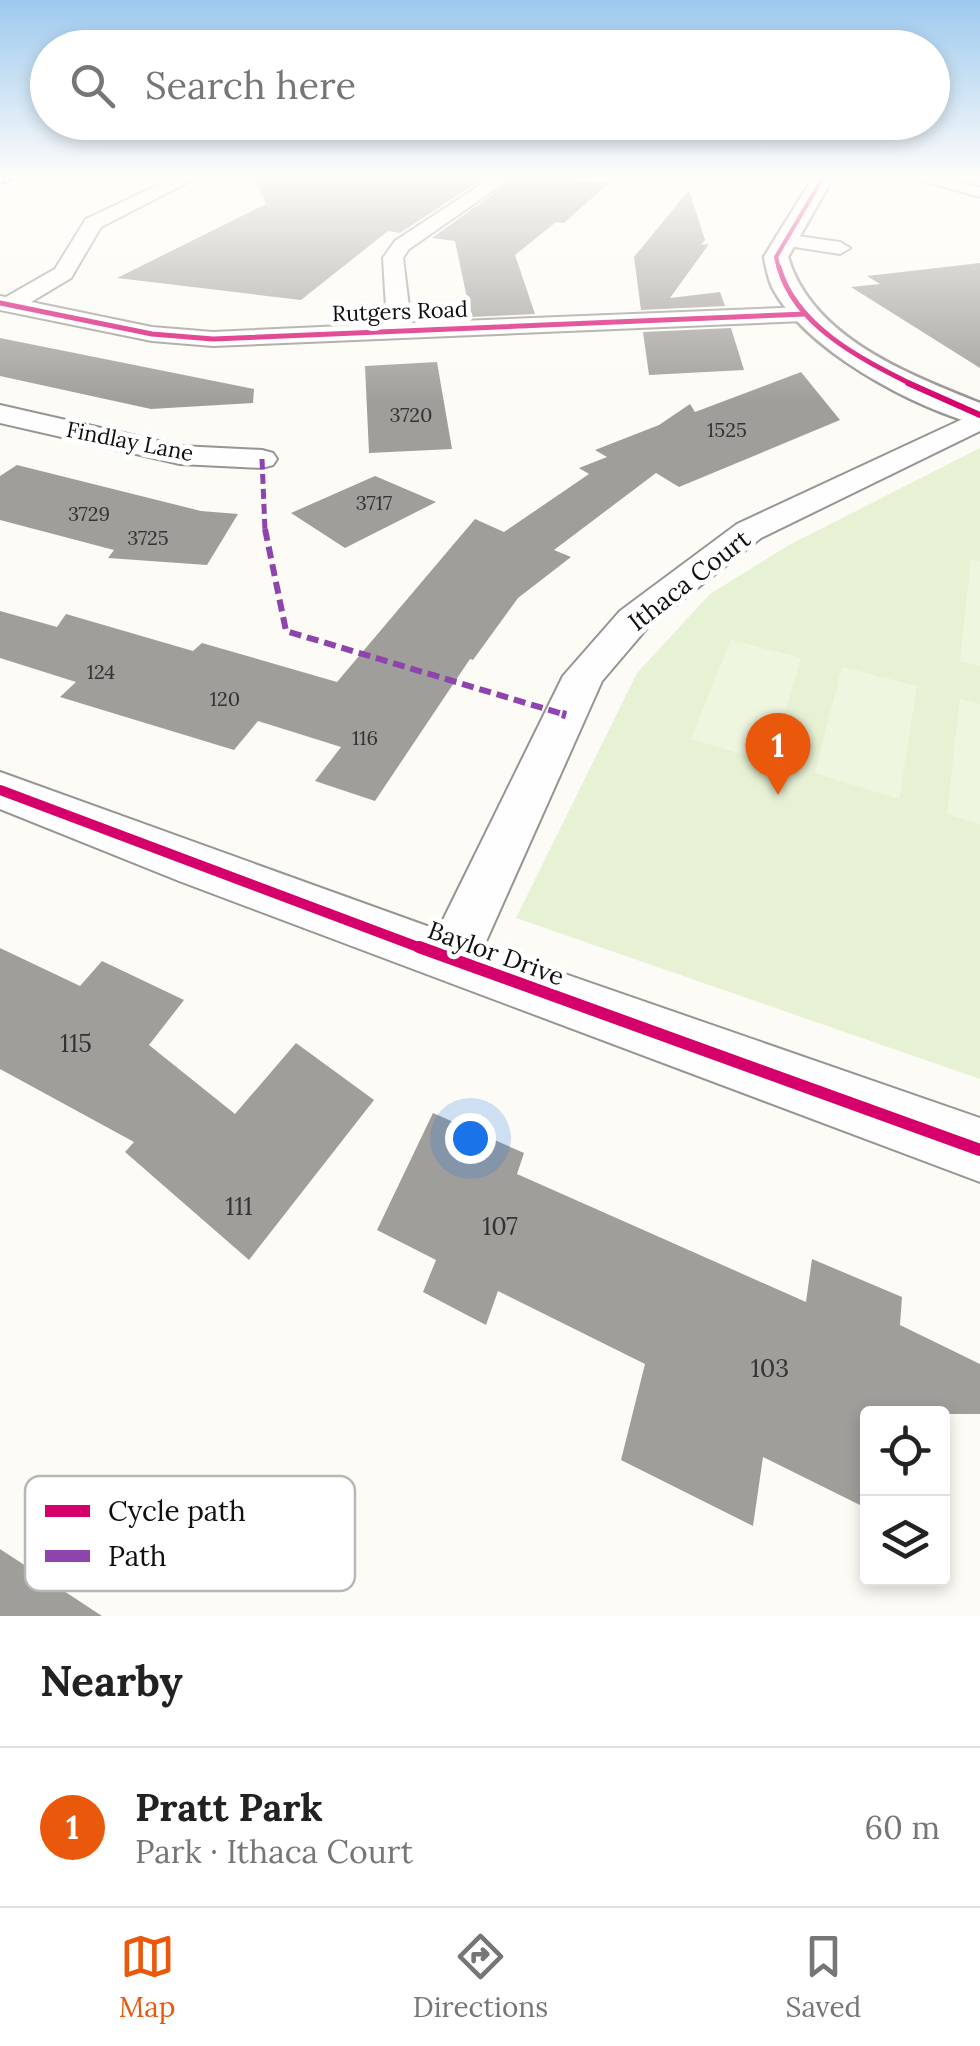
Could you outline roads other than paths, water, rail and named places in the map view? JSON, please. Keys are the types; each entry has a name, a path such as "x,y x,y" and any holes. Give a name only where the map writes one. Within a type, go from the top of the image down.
{"street":[{"path":"5,304 63,273 76,251"},
{"path":"398,251 393,258 400,331"},
{"path":"778,251 776,267 785,290 805,314 871,363 980,418"},
{"name":"Rutgers Road","path":"5,304 152,334 212,339 805,314"},
{"name":"Findlay Lane","path":"0,414 180,455 262,459"},
{"name":"Ithaca Court","path":"452,957 584,676 634,618 749,531 980,418"},
{"name":"Baylor Drive","path":"0,790 197,867 980,1150"}],"place":[{"name":"Pratt Park","path":"778,795"}]}
